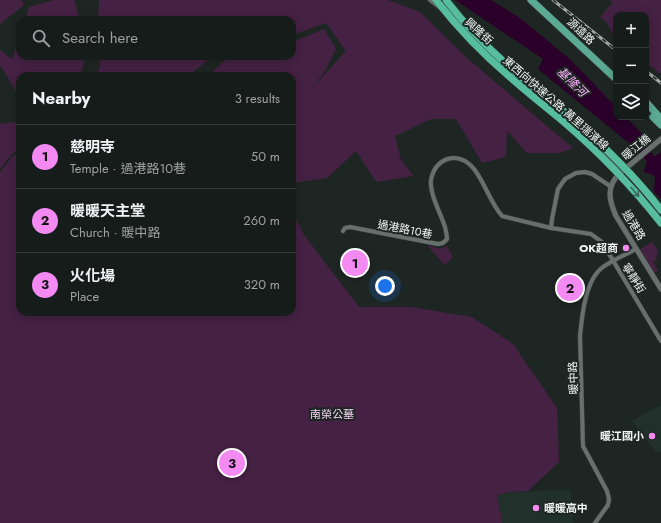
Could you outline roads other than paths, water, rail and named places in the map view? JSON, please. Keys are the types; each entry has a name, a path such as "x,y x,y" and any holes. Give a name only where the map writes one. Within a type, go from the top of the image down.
{"highway":[{"name":"東西向快速公路 萬里瑞濱線","path":"436,0 490,60 565,122 613,168 632,187 661,223"},
{"name":"東西向快速公路 萬里瑞濱線","path":"446,0 469,27 490,48 519,75 572,118 614,157 639,183 661,210"}],"main road":[{"name":"源遠路","path":"531,0 613,76"},
{"name":"源遠路","path":"538,0 613,69"},
{"path":"649,105 661,119"},
{"path":"649,112 661,126"}],"street":[{"name":"興隆街","path":"430,0 623,170"},
{"name":"暖江橋","path":"623,170 661,139"},
{"name":"過港路10巷","path":"344,231 345,228 350,227 438,244 443,243 447,239 445,228 433,193 431,181 438,165 442,160 452,157 465,162 473,168 502,216 552,228"},
{"path":"552,228 552,219 558,189 565,179 576,173 585,172 592,174 610,186 614,179 623,170"},
{"name":"過港路","path":"610,186 610,197 616,216 661,289"},
{"name":"寧靜街","path":"552,228 592,234 602,242 661,341"},
{"name":"暖中路","path":"595,523 608,505 609,499 605,487 583,446 580,336 589,287 602,267 636,249"}],"water":[{"path":"455,0 491,0 520,18 571,60 613,104 613,120 629,120 648,140 636,149 538,69 543,59"},
{"path":"661,152 661,199 654,192 655,178 653,175 644,172 646,163"}],"waterway":[{"name":"基隆河","path":"632,138 661,170"}],"railway":[{"path":"553,0 613,48"},
{"path":"649,73 661,83"}],"place":[{"name":"OK超商","path":"626,248"},
{"name":"慈明寺","path":"355,263"},
{"name":"暖暖天主堂","path":"570,288"},
{"name":"暖江國小","path":"652,436"},
{"name":"火化場","path":"232,463"},
{"name":"暖暖高中","path":"536,508"}],"park label":[{"name":"南榮公墓","path":"332,414"}]}
